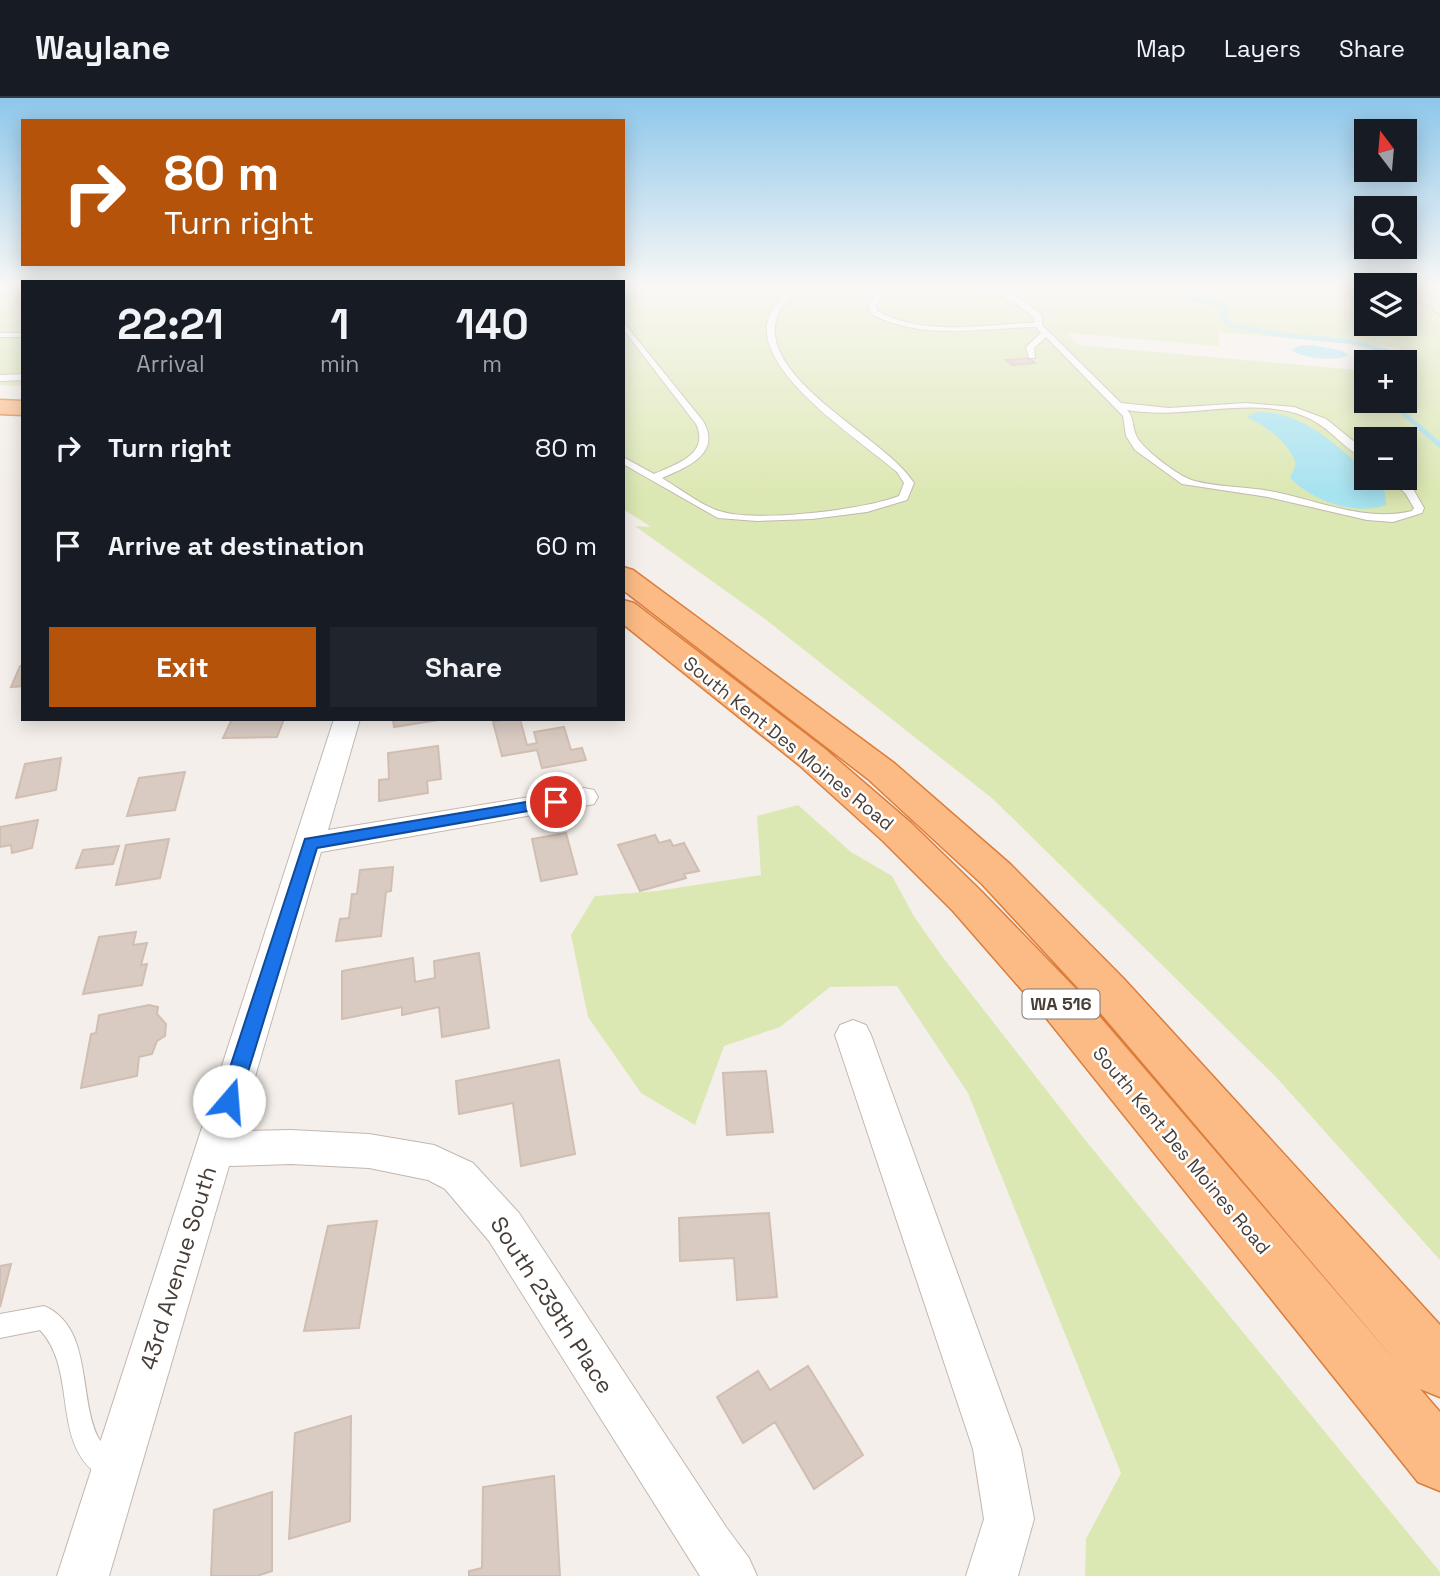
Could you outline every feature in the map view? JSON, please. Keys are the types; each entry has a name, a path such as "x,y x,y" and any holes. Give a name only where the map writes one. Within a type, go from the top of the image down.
{"highway":[{"path":"0,407 21,408"},
{"path":"0,418 21,418"},
{"name":"South Kent Des Moines Road","path":"625,578 881,771 996,874 1108,991 1440,1368"},
{"name":"South Kent Des Moines Road","path":"625,611 812,757 897,832 967,901 1059,1001 1440,1460"}],"street":[{"name":"43rd Avenue South","path":"83,1576 346,721"},
{"path":"311,843 584,797"},
{"path":"853,1035 997,1449 1009,1519 992,1576"},
{"name":"South 239th Place","path":"214,1149 291,1147 358,1150 434,1163 459,1175 504,1227 708,1545 731,1576"}],"lane":[{"path":"647,355 700,423 706,436 703,448 690,460 653,478"},
{"path":"625,461 718,515 730,517 808,515 898,502 906,495 909,483 901,470 802,388 779,355"},
{"path":"1068,355 1120,406 1130,422 1131,436 1138,448 1191,484 1259,492 1360,516 1393,519 1417,513 1419,508 1415,499 1405,490"},
{"path":"0,378 21,377"},
{"path":"1120,406 1151,412 1256,407 1293,409 1320,418 1354,446"},
{"path":"0,1326 44,1318 62,1336 88,1446 99,1463 116,1470"}],"green space":[{"path":"0,355 21,355 21,386 0,385"},
{"path":"625,355 1189,355 1354,370 1354,413 1417,413 1417,355 1440,355 1440,1260 1277,1078 993,799 765,619 635,526 651,527 625,510"},
{"path":"798,805 851,852 892,876 915,918 944,959 1086,1141 1440,1572 1440,1576 1085,1576 1086,1539 1121,1473 968,1093 897,986 830,987 780,1027 724,1046 695,1125 641,1093 588,1017 571,935 595,896 657,891 761,875 757,816"}],"water":[{"path":"1303,355 1349,355 1319,358"},
{"path":"1256,412 1273,413 1303,423 1316,431 1354,460 1354,490 1383,490 1386,505 1361,509 1348,507 1322,500 1310,493 1290,478 1296,464 1288,448 1269,430 1247,417"}],"building":[{"path":"1029,358 1035,363 1012,365 1006,360"},
{"path":"20,666 21,686 11,687"},
{"path":"231,721 283,721 277,737 223,738"},
{"path":"393,721 432,721 394,727"},
{"path":"521,721 527,745 537,743 534,732 564,727 571,750 582,748 586,760 542,768 537,750 502,756 493,722"},
{"path":"438,746 441,779 427,781 428,793 379,801 379,780 389,779 388,753"},
{"path":"61,758 56,790 16,798 25,764"},
{"path":"185,772 175,810 127,816 139,778"},
{"path":"38,820 32,848 12,853 11,845 0,847 0,827"},
{"path":"566,833 577,874 541,881 532,839"},
{"path":"655,835 659,843 670,840 673,846 684,843 699,871 684,874 686,878 640,891 618,845"},
{"path":"169,839 160,878 116,885 126,845"},
{"path":"119,846 113,864 76,868 83,850"},
{"path":"393,867 391,891 386,892 381,936 336,941 340,919 349,918 352,894 357,894 360,870"},
{"path":"136,932 133,945 147,943 141,965 147,964 142,985 83,994 99,937"},
{"path":"479,953 489,1028 442,1037 439,1007 402,1015 402,1007 342,1019 342,971 413,958 415,982 435,978 434,961"},
{"path":"149,1005 158,1007 157,1014 166,1024 165,1036 157,1041 152,1054 139,1057 137,1076 81,1088 91,1034 96,1033 99,1015"},
{"path":"559,1060 575,1154 521,1166 513,1103 459,1114 456,1081"},
{"path":"766,1071 773,1132 727,1135 723,1073"},
{"path":"769,1213 777,1297 737,1300 734,1258 680,1261 679,1218"},
{"path":"377,1221 359,1328 304,1331 328,1226"},
{"path":"11,1264 0,1307 0,1266"},
{"path":"808,1366 863,1455 814,1489 775,1422 743,1443 717,1397 758,1371 770,1390"},
{"path":"351,1416 350,1521 289,1539 295,1433"},
{"path":"554,1476 560,1576 469,1576 469,1571 482,1568 483,1487"},
{"path":"272,1492 272,1571 257,1576 211,1576 214,1510"}],"waterway":[{"path":"1403,413 1420,428"},
{"path":"1418,426 1440,445"}],"route":[{"path":"229,1101 311,843 556,802"}]}
